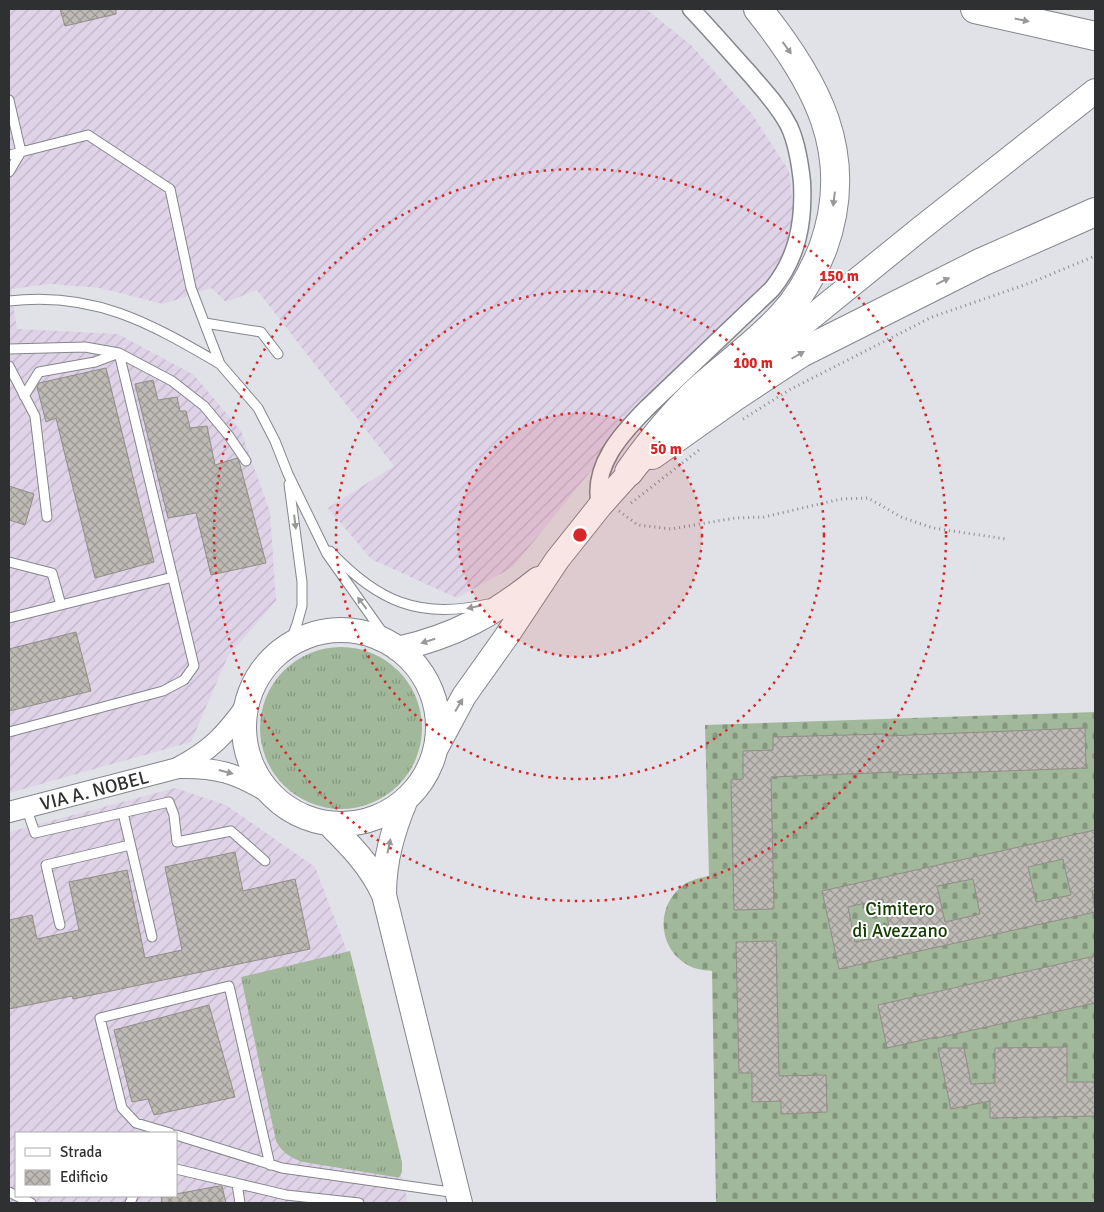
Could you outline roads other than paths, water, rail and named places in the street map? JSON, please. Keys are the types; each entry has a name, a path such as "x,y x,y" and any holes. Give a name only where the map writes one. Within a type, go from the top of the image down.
{"highway":[{"path":"629,472 653,438 683,405 788,310 810,279 828,232 834,206 836,181 832,150 825,120 818,99 802,70 758,9"},
{"path":"975,9 1095,36"},
{"path":"629,472 734,397 801,353 982,262 1095,212"}],"main road":[{"path":"394,646 426,642 467,626 521,592 558,560 610,506 629,472 651,450 704,404 920,229 1095,91"},
{"path":"436,748 438,720 431,692 418,668 394,646 366,633 339,630 313,634 289,645 264,668 255,682 246,706 244,730 247,753 256,774 269,793 287,808 307,818 329,824 357,823 383,814 406,799 425,776 436,748 464,696 558,560"},
{"path":"384,895 384,876 391,838 406,799"},
{"path":"329,824 368,866 377,879 384,895 458,1198"}],"street":[{"path":"610,506 598,480 603,465 613,448 634,421 648,407 772,289 788,267 800,229 803,210 801,172 796,145 789,126 774,102 691,9"},
{"path":"178,768 213,746 228,731 246,706"},
{"path":"178,768 201,768 234,774 269,793"},
{"name":"VIA A. NOBEL","path":"18,809 178,768"}],"lane":[{"path":"9,100 21,152 9,172"},
{"path":"9,155 88,135 170,189 191,288 220,364"},
{"path":"9,301 47,298 84,302 124,313 170,335 220,364 258,408 276,441 288,474 319,538 341,576 394,646"},
{"path":"205,323 261,332 278,354"},
{"path":"9,350 85,347 119,353 172,381 204,406 229,436 246,461"},
{"path":"24,396 39,372 95,362 119,353"},
{"path":"9,732 163,691 184,680 194,666 119,353"},
{"path":"9,366 35,416 47,516"},
{"path":"288,474 302,582 302,606 298,624 289,645"},
{"path":"319,538 345,567 368,585 390,598 413,607 438,610 468,608 496,602 521,592"},
{"path":"9,562 52,572 61,605"},
{"path":"9,618 173,577"},
{"path":"18,809 35,833 169,802 174,815 176,842 231,831 265,861"},
{"path":"123,813 152,937"},
{"path":"60,924 46,865 130,845"},
{"path":"167,1132 136,1123 122,1108 100,1018 229,986 270,1165"},
{"path":"178,1136 270,1165 458,1198"},
{"path":"178,1169 286,1195 359,1203"},
{"path":"237,1184 240,1203"},
{"path":"19,1197 31,1203"}],"park label":[{"name":"Cimitero di Avezzano","path":"900,919"}]}
